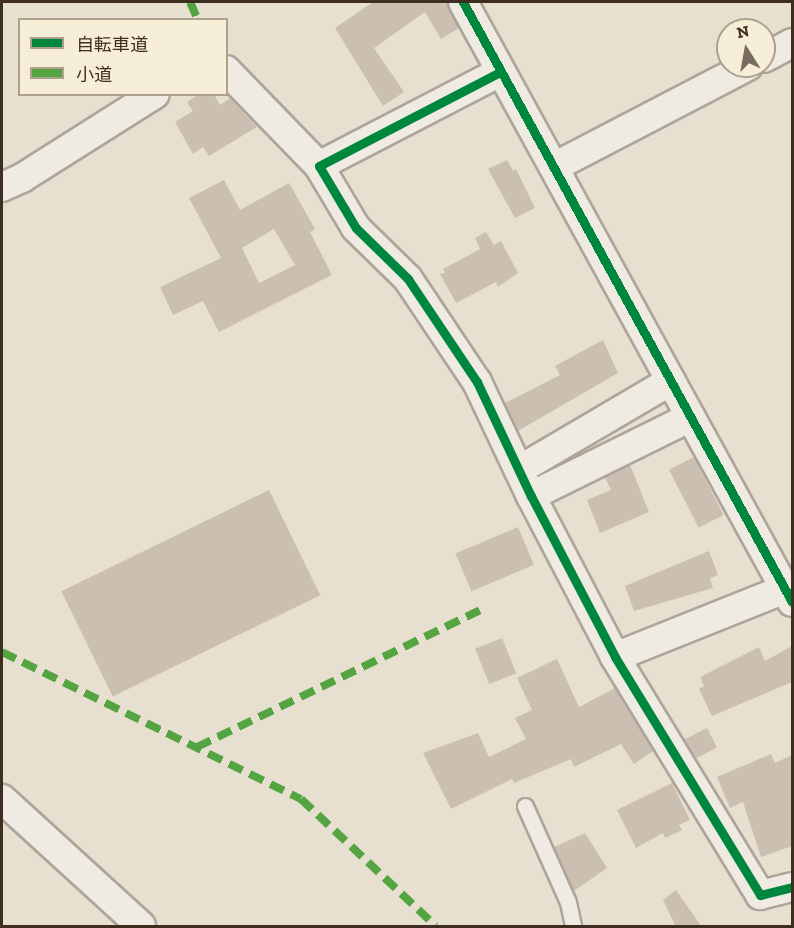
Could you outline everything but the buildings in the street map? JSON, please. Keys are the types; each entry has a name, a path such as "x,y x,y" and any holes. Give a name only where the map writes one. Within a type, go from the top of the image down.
{"street":[{"path":"463,2 789,595 615,657"},
{"path":"776,52 792,43"},
{"path":"228,72 319,166 356,228 408,279 477,381 531,496 615,657 760,895 792,887"},
{"path":"319,166 500,72"},
{"path":"554,167 725,78"},
{"path":"2,187 22,178 152,96"},
{"path":"519,470 671,381"},
{"path":"531,496 691,417"},
{"path":"2,799 134,925"}],"lane":[{"path":"525,806 568,902 573,927"}],"marked path":[{"path":"190,2 197,18"},
{"path":"197,747 481,610"},
{"path":"2,652 301,799 436,926"}],"cycle path":[{"path":"463,2 792,602"},
{"path":"500,72 319,166 356,228 408,279 477,382 531,496 615,657 760,895 792,887"}]}
